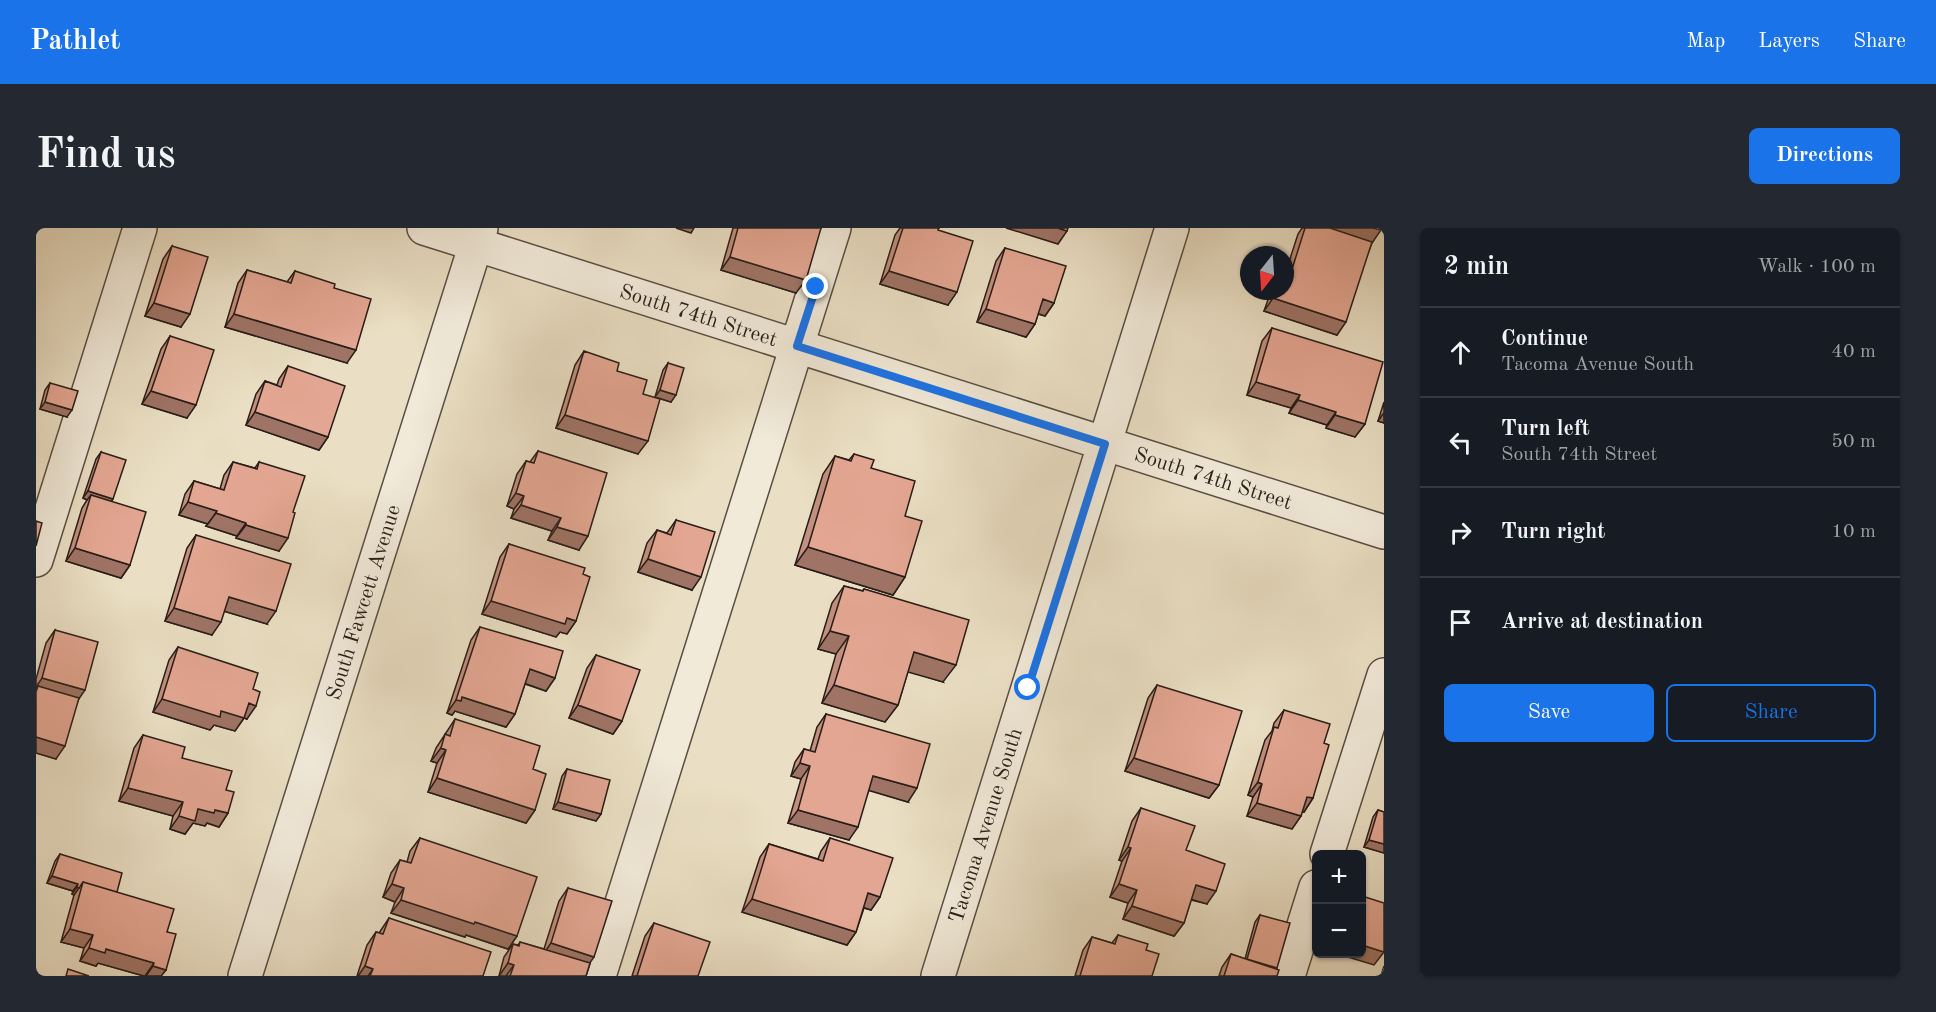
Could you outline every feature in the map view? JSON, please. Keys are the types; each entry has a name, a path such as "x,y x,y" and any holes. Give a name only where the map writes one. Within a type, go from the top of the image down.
{"street":[{"path":"36,560 140,228"},
{"name":"South 74th Street","path":"424,228 479,236 797,346 1384,532"},
{"path":"599,976 834,228"},
{"name":"Tacoma Avenue South","path":"938,976 1172,228"},
{"name":"South Fawcett Avenue","path":"245,976 479,236"},
{"path":"1329,850 1384,675"},
{"path":"1288,976 1312,902"}],"building":[{"path":"738,228 821,228 806,280 730,257"},
{"path":"903,228 939,228 938,230 973,241 957,292 889,271"},
{"path":"1305,228 1330,228 1372,242 1346,322 1279,300 1294,300 1294,263"},
{"path":"172,246 208,257 190,314 154,303"},
{"path":"1005,248 1066,266 1054,303 1043,299 1035,324 986,309"},
{"path":"247,270 291,283 295,271 335,284 334,288 371,299 356,350 234,314"},
{"path":"1272,328 1383,362 1365,424 1298,400 1300,395 1256,382"},
{"path":"170,336 214,350 196,405 151,391"},
{"path":"584,351 619,363 617,371 647,380 643,394 660,399 648,441 565,415"},
{"path":"668,363 684,368 676,395 660,390"},
{"path":"288,366 345,386 328,437 255,412 265,381 281,387"},
{"path":"50,383 78,391 72,410 45,402"},
{"path":"538,451 607,473 588,536 557,527 561,518 521,505 524,496 516,493 526,461 534,463"},
{"path":"101,452 126,460 113,499 88,491"},
{"path":"854,454 874,460 871,468 915,481 905,516 922,521 905,577 808,547 835,456 851,461"},
{"path":"233,462 257,469 259,462 305,476 293,512 295,513 288,538 246,525 246,523 216,513 217,511 188,502 194,481 224,490"},
{"path":"91,495 146,512 130,565 75,548"},
{"path":"676,520 715,532 701,577 648,559 657,530 671,535"},
{"path":"36,521 42,523 36,546"},
{"path":"196,535 291,564 276,611 229,597 221,622 174,608"},
{"path":"509,544 585,568 583,574 590,577 576,621 567,618 565,624 491,601"},
{"path":"844,586 863,591 864,589 969,620 956,665 914,652 898,705 834,685 849,636 830,631"},
{"path":"480,627 563,651 555,678 530,669 515,714 462,697 461,701 456,700"},
{"path":"55,630 98,642 85,690 42,678"},
{"path":"178,647 258,673 253,689 260,692 256,706 249,703 244,718 221,711 220,717 162,699"},
{"path":"596,655 640,670 622,721 578,705"},
{"path":"1157,685 1242,711 1219,785 1134,758"},
{"path":"38,686 79,698 65,746 36,737"},
{"path":"1284,710 1330,724 1324,743 1329,745 1313,798 1307,797 1301,816 1257,803 1262,784 1258,782 1274,727 1278,728"},
{"path":"826,714 930,744 917,788 873,776 858,827 798,810 810,766 800,763 804,749 815,752"},
{"path":"455,719 540,746 533,769 546,774 535,810 437,778 446,750 441,748 445,734 450,736"},
{"path":"143,735 185,747 182,758 232,771 226,790 234,792 228,813 215,810 214,813 198,809 195,821 179,816 183,802 128,788"},
{"path":"567,769 610,780 601,814 558,802"},
{"path":"1141,808 1195,826 1186,850 1225,864 1216,891 1196,885 1184,923 1132,906 1137,890 1119,884"},
{"path":"1378,810 1384,812 1384,844 1369,840"},
{"path":"420,838 537,877 517,936 401,900 404,888 392,884 400,860 411,863"},
{"path":"830,838 893,858 880,897 868,893 856,932 752,899 769,844 823,861"},
{"path":"60,854 122,873 117,892 83,882 79,888 78,884 52,876"},
{"path":"83,882 174,909 167,932 176,934 166,970 153,966 154,963 106,949 105,953 89,948 93,935 70,929"},
{"path":"568,888 612,901 594,957 551,943"},
{"path":"1366,897 1384,903 1384,952 1366,946"},
{"path":"1260,915 1290,923 1277,968 1247,959"},
{"path":"389,918 491,952 483,976 370,976 373,969 365,966 376,932 383,934"},
{"path":"654,923 710,942 698,976 637,976"},
{"path":"1118,935 1148,944 1146,950 1159,954 1152,976 1080,976 1092,937 1115,944"},
{"path":"520,942 590,963 586,976 510,976 514,965 508,963 513,944 519,946"},
{"path":"1231,954 1279,970 1277,976 1224,976"},
{"path":"68,969 89,976 66,976"}],"route":[{"path":"816,287 797,346 1105,444 1028,688"}]}
